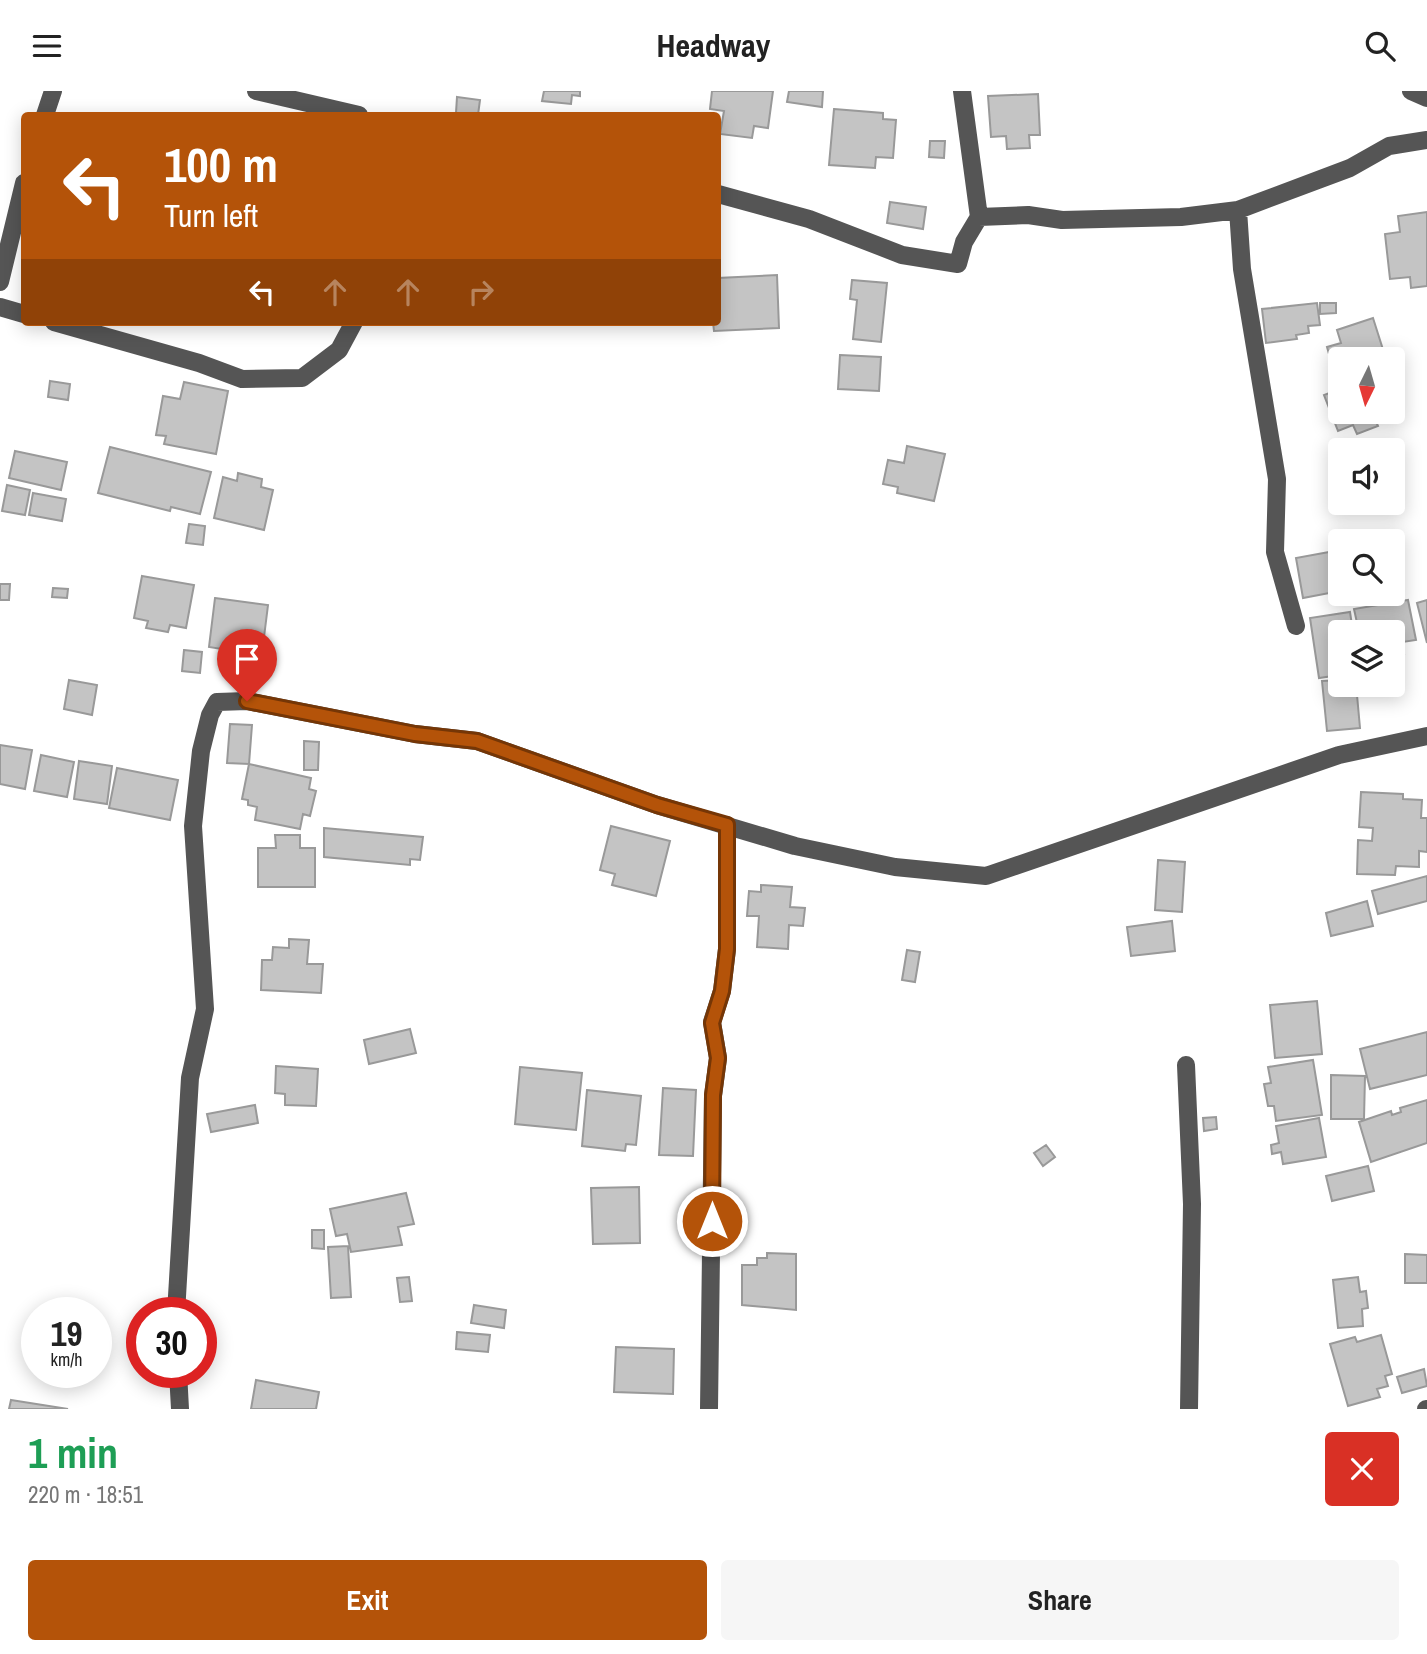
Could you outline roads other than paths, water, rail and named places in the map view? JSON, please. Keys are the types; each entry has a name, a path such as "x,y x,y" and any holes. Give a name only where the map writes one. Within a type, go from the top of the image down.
{"street":[{"path":"46,112 53,91"},
{"path":"256,91 346,112"},
{"path":"721,195 809,219 902,255 958,264 964,242 979,217 962,91"},
{"path":"1410,91 1427,98"},
{"path":"979,217 1028,215 1062,220 1168,218 1238,210 1350,168 1389,146 1427,140"},
{"path":"0,282 21,195"},
{"path":"1238,210 1242,269 1277,479 1275,552 1296,626"},
{"path":"0,307 21,313"},
{"path":"68,326 199,363 243,379 302,378 339,350 352,326"},
{"path":"177,1297 190,1078 205,1009 193,826 201,751 210,715 217,702 247,701 415,734 477,741 657,805 795,846 895,867 986,876 1339,755 1427,736"},
{"path":"709,1409 713,1095 718,1058 712,1023 722,991 727,949 727,825"},
{"path":"1186,1065 1192,1204 1189,1409"},
{"path":"179,1388 180,1409"}]}
